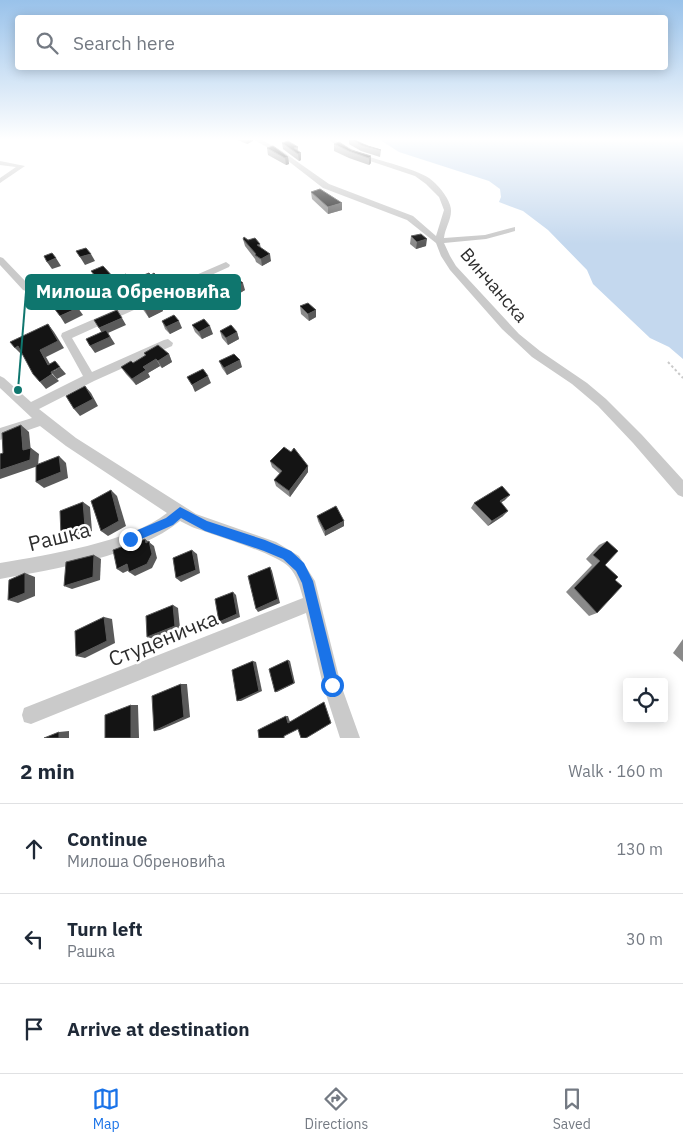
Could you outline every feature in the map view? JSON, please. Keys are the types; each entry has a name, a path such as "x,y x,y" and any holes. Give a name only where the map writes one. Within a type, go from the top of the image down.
{"street":[{"name":"Винчанска","path":"310,174 326,186 410,218 435,240 440,242 448,261 500,321 536,354 587,390 622,421 683,490"},
{"path":"413,174 431,184 440,194 447,208 447,213 441,226 440,242 486,237 512,230"},
{"path":"0,260 24,287 36,287 57,279"},
{"path":"90,378 66,336 226,264"},
{"path":"30,408 90,378 168,343"},
{"path":"0,380 42,420 82,450 180,512 205,526 287,555 304,574 307,581 332,685 350,738"},
{"path":"0,434 42,420"},
{"name":"Рашка","path":"0,571 44,564 111,545 157,528 173,519 180,512"},
{"name":"Студеничка","path":"31,715 312,603"}],"path":[{"path":"668,362 683,378"}],"water":[{"path":"469,174 683,174 683,359 669,347 650,338 593,284 587,270 548,230 523,211 499,202 501,197 500,189 489,181"}],"building":[{"path":"320,189 342,203 328,207 311,192"},
{"path":"421,234 427,239 417,242 411,236"},
{"path":"244,237 248,240 255,238 260,244 257,245 270,254 261,259 255,255 243,239"},
{"path":"86,248 91,254 80,257 76,251"},
{"path":"52,253 56,258 47,262 44,256"},
{"path":"103,266 115,279 126,274 131,280 154,273 160,279 135,290 129,283 120,287 115,281 98,288 95,282 99,280 91,271"},
{"path":"234,276 243,283 233,289 224,282"},
{"path":"152,295 160,304 145,310 138,301"},
{"path":"72,300 78,308 60,316 54,308"},
{"path":"308,303 316,310 308,314 300,306"},
{"path":"117,310 122,318 99,328 94,320"},
{"path":"174,315 179,321 166,327 162,321"},
{"path":"204,319 210,326 199,332 192,325"},
{"path":"48,324 58,341 40,350 48,365 55,361 60,367 40,382 33,374 18,346 15,348 10,342"},
{"path":"231,325 237,332 226,338 220,331"},
{"path":"106,330 110,337 90,346 86,339"},
{"path":"158,345 169,354 143,367 146,370 132,379 121,367 131,361 133,363 146,355 144,353"},
{"path":"234,354 240,360 224,368 219,361"},
{"path":"203,369 208,376 192,385 187,377"},
{"path":"85,386 93,399 74,409 66,396"},
{"path":"21,425 23,450 31,448 30,460 0,470 0,454 3,453 2,433"},
{"path":"284,447 291,452 294,448 308,466 289,491 274,480 282,471 270,461"},
{"path":"59,456 61,472 36,482 36,465"},
{"path":"502,486 510,495 500,501 508,511 492,521 474,503"},
{"path":"111,490 119,521 101,531 91,501"},
{"path":"83,502 85,526 61,536 60,511"},
{"path":"336,506 344,521 325,531 317,516"},
{"path":"145,539 146,543 149,541 152,554 147,564 129,572 127,564 117,569 113,550"},
{"path":"607,541 618,551 605,565 618,577 615,580 622,586 597,613 574,588 600,561 593,555"},
{"path":"192,550 196,570 176,578 173,558"},
{"path":"94,555 93,577 64,586 66,562"},
{"path":"270,567 278,599 256,609 248,576"},
{"path":"25,573 25,593 8,600 9,580"},
{"path":"233,592 237,614 219,622 215,599"},
{"path":"173,605 175,626 147,637 146,616"},
{"path":"104,617 107,641 76,656 75,631"},
{"path":"288,660 294,683 275,692 269,669"},
{"path":"253,661 259,691 237,701 232,670"},
{"path":"181,684 184,717 154,731 152,696"},
{"path":"324,702 331,723 306,738 301,738 298,729 284,736 284,738 259,738 258,730 286,716 288,723"},
{"path":"131,705 131,738 105,738 105,715"},
{"path":"59,732 59,738 44,738"}],"place":[{"name":"Милоша Обреновића","path":"18,390"}],"route":[{"path":"130,539 169,522 180,512 205,526 287,555 300,567 307,581 332,685"}]}
